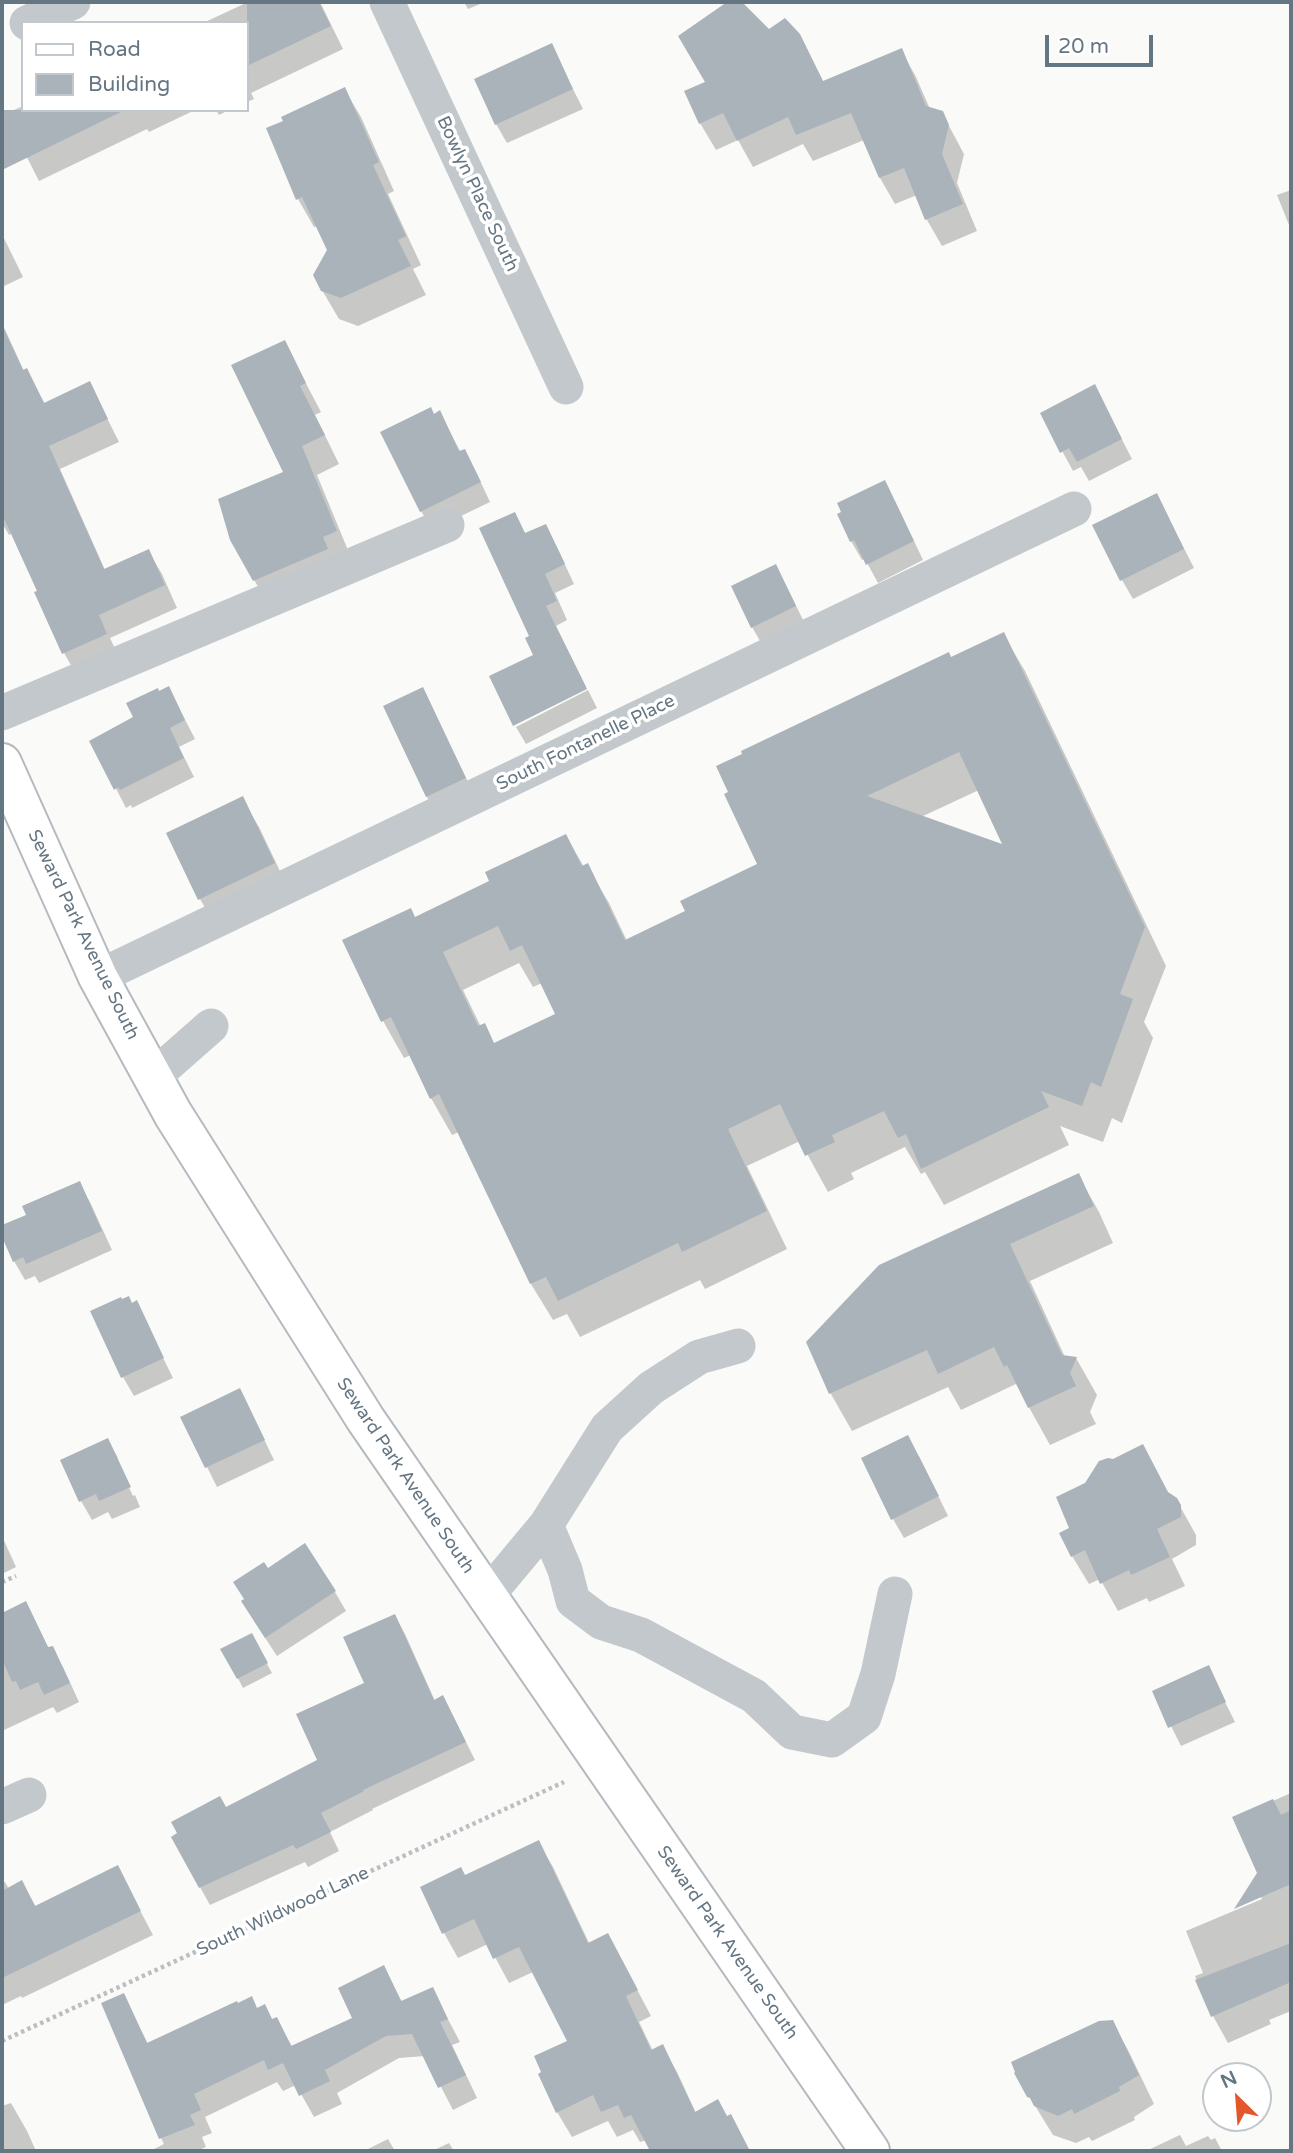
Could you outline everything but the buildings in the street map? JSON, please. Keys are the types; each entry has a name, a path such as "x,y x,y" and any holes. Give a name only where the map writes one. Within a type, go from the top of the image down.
{"main road":[{"name":"Seward Park Avenue South","path":"2,763 98,977 173,1114 358,1409 870,2151"}],"street":[{"path":"32,21 74,2"},
{"name":"Bowlyn Place South","path":"387,2 566,387"},
{"path":"2,34 21,26"},
{"name":"South Fontanelle Place","path":"98,977 1074,509"},
{"path":"2,713 447,525"},
{"path":"153,1077 211,1026"},
{"path":"486,1598 546,1525 607,1428 651,1388 699,1357 738,1346"},
{"path":"546,1525 565,1570 573,1601 600,1622 641,1635 754,1696 792,1732 832,1740 864,1717 878,1674 895,1594"}],"path":[{"path":"2,1582 16,1576"},
{"name":"South Wildwood Lane","path":"2,2041 564,1782"}]}
